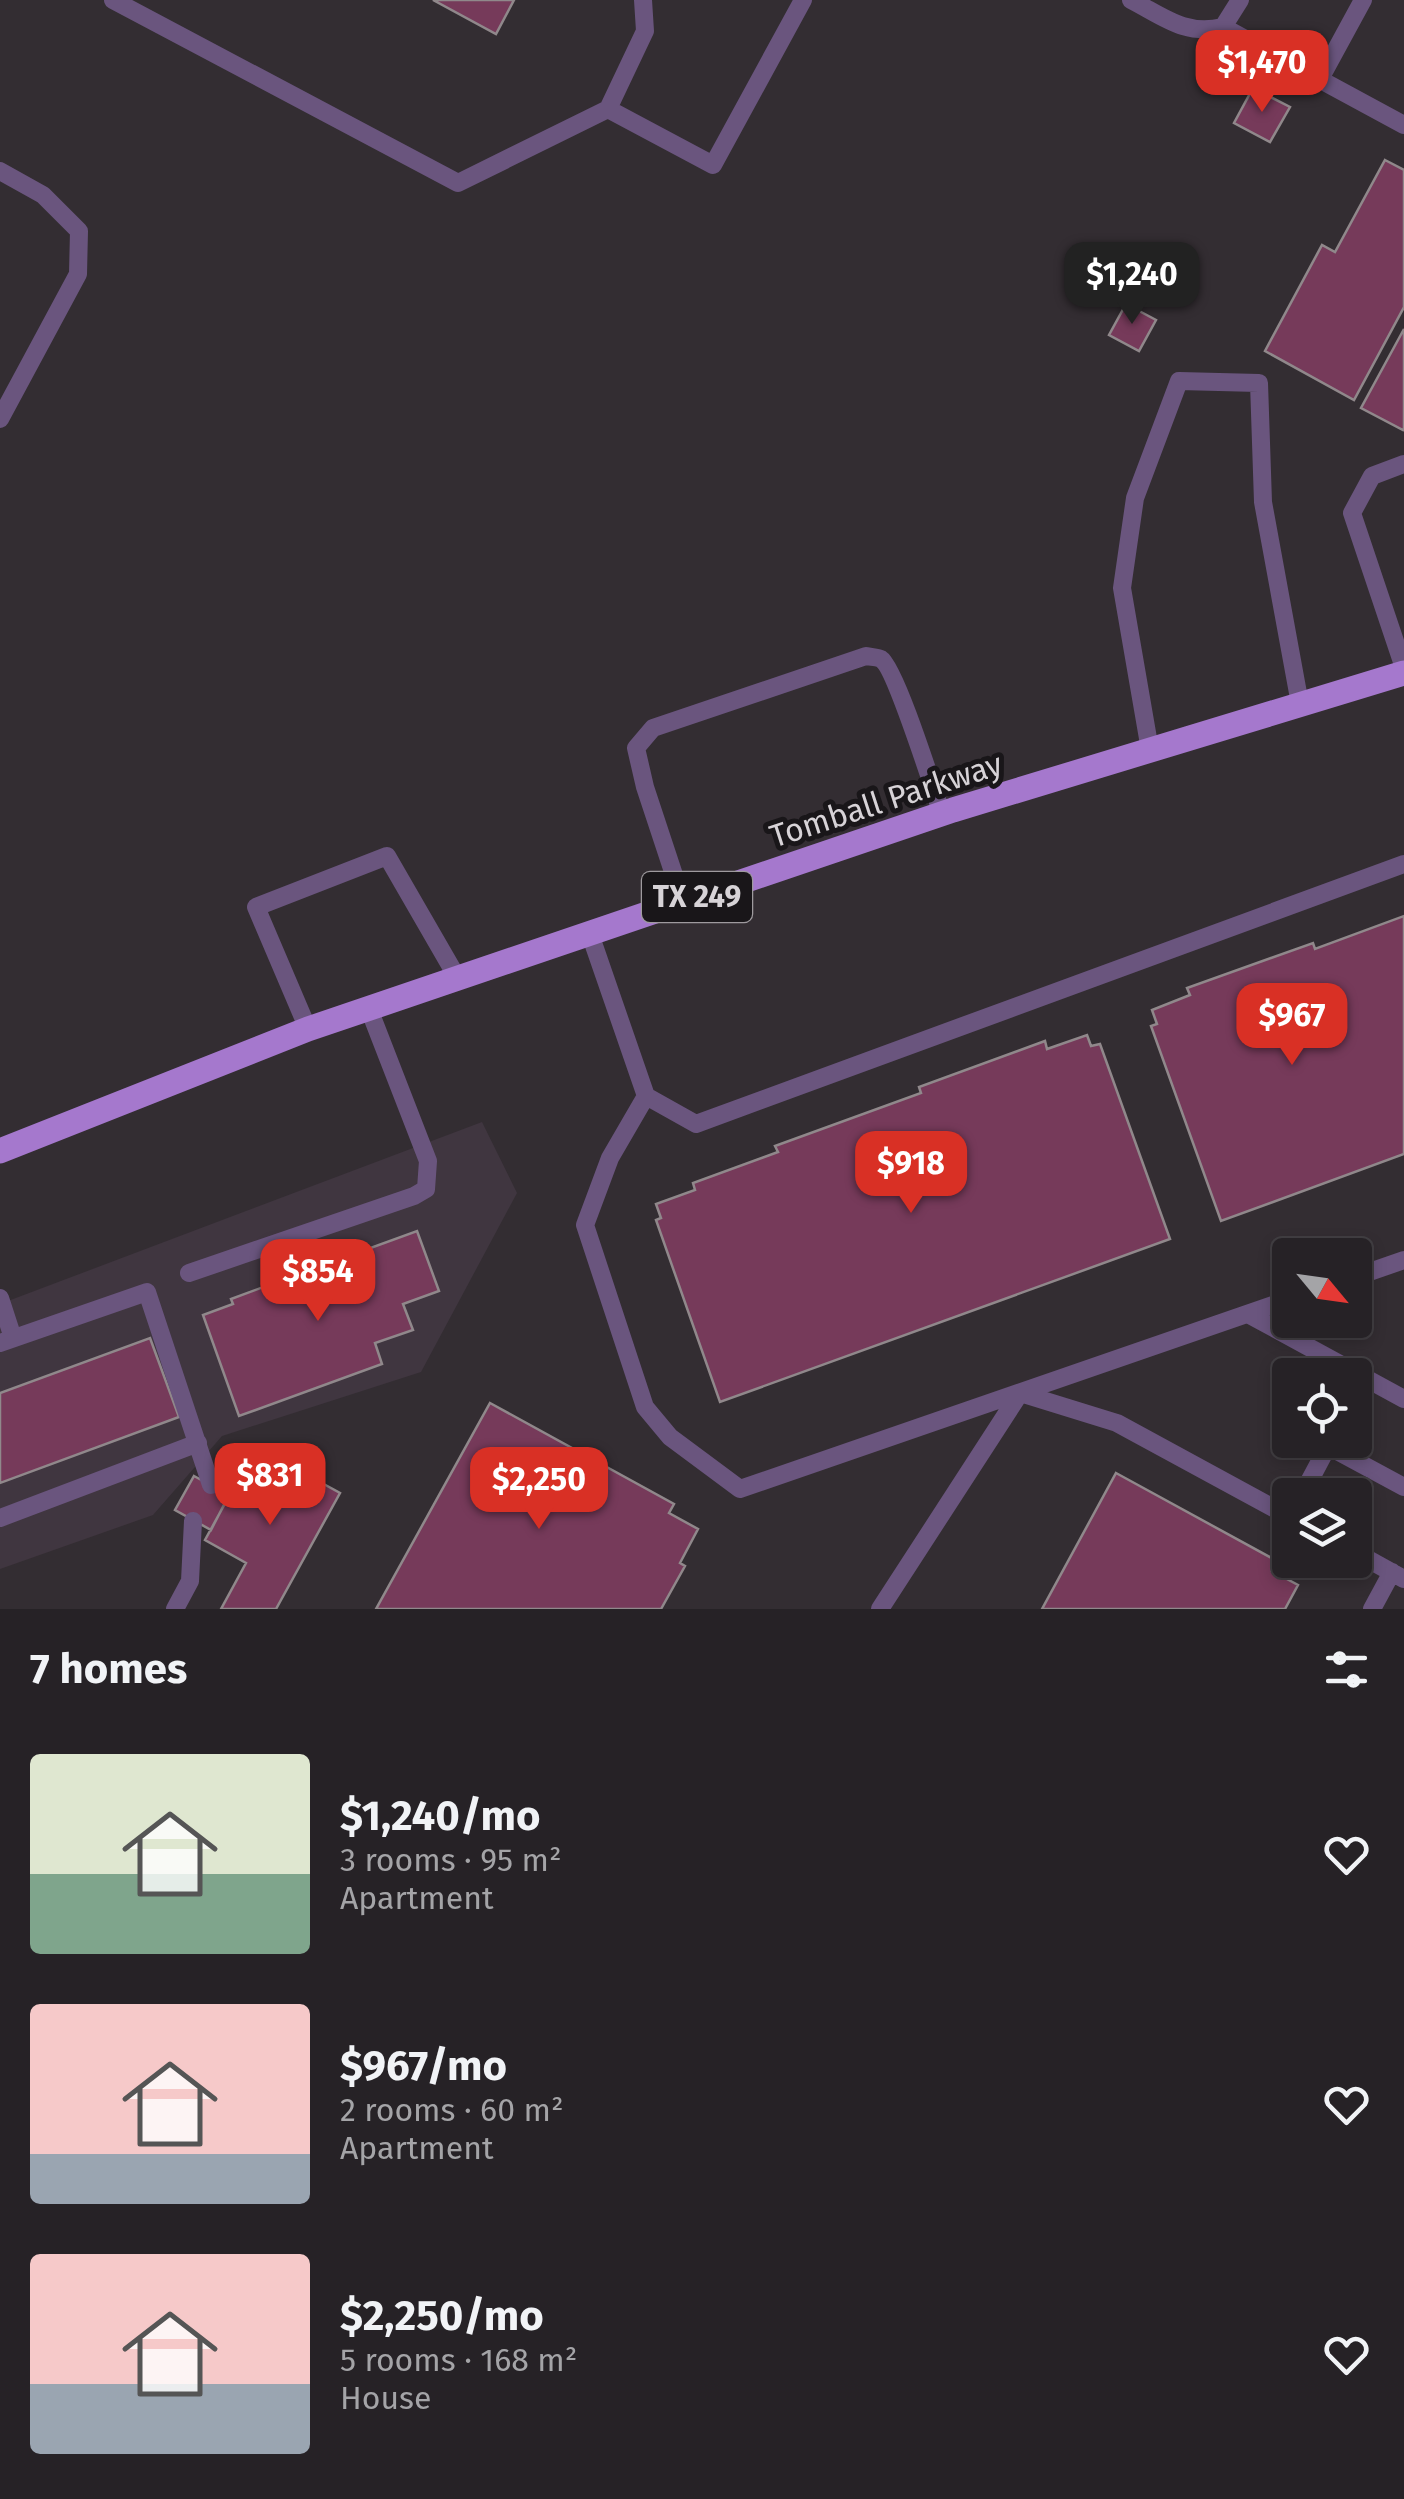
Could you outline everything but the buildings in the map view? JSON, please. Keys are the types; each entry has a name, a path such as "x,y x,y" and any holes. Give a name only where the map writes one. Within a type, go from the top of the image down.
{"main road":[{"name":"Tomball Parkway","path":"0,1151 308,1029 942,814 1404,670"}],"lane":[{"path":"113,0 458,184 608,109 645,31 642,0"},
{"path":"608,109 713,165 804,0"},
{"path":"1131,0 1201,32 1223,27 1404,125"},
{"path":"1223,27 1240,0"},
{"path":"1320,79 1363,0"},
{"path":"0,172 43,195 79,231 78,274 0,419"},
{"path":"1150,750 1122,588 1135,498 1179,381 1259,382 1263,502 1300,704"},
{"path":"1404,464 1372,476 1352,513 1404,670"},
{"path":"684,902 645,787 636,748 653,728 866,656 878,657 885,662 898,693 942,814"},
{"path":"308,1029 256,907 387,856 458,979"},
{"path":"590,934 646,1096 696,1124 1404,864"},
{"path":"189,1273 426,1189 428,1160 369,1009"},
{"path":"646,1096 610,1158 585,1225 644,1407 670,1437 740,1489 1272,1305"},
{"path":"1372,1271 1404,1260"},
{"path":"0,1298 6,1340 147,1292 211,1485"},
{"path":"1248,1314 1404,1398"},
{"path":"1020,1393 1117,1423 1272,1507"},
{"path":"880,1609 1020,1393"},
{"path":"0,1518 198,1443"},
{"path":"1311,1478 1328,1446 1404,1487"},
{"path":"175,1609 190,1582 193,1520"},
{"path":"1372,1561 1398,1576 1372,1609"}],"shaded area":[{"path":"482,1122 517,1193 421,1372 222,1436 153,1515 0,1569 0,1304"}]}
